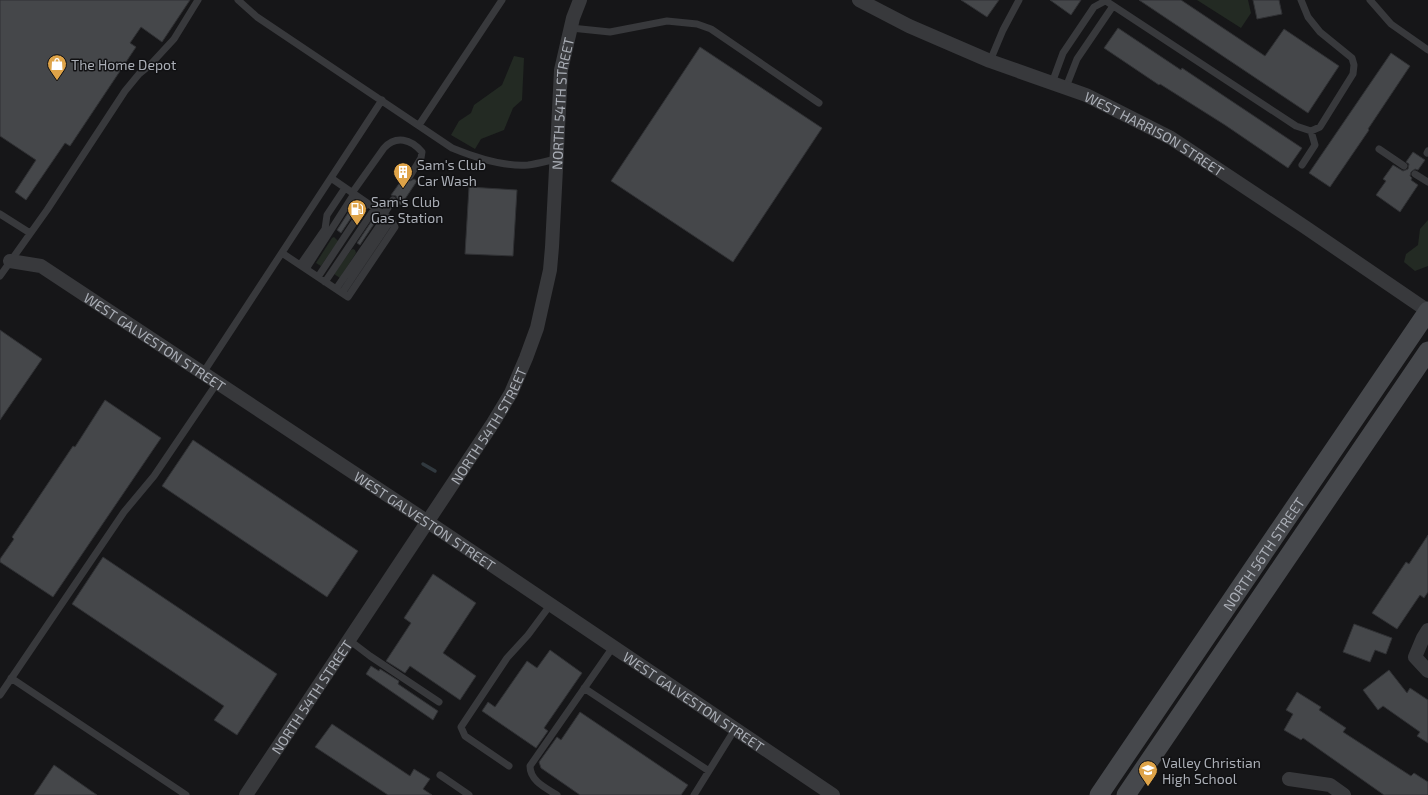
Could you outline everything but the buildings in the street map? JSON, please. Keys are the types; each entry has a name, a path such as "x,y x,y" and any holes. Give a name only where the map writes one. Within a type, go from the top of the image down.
{"main road":[{"name":"NORTH 56TH STREET","path":"1099,795 1428,311"},
{"name":"NORTH 56TH STREET","path":"1126,795 1428,351"}],"street":[{"name":"NORTH 54TH STREET","path":"246,795 428,522 511,393 526,358 537,328 550,270 561,70 570,28 580,0"},
{"name":"WEST HARRISON STREET","path":"859,0 879,8 909,26 990,61 1086,94 1171,138 1428,311"},
{"name":"WEST GALVESTON STREET","path":"10,261 40,266 551,604 833,795"},
{"path":"1428,630 1415,657 1428,671"},
{"path":"1290,778 1330,785 1344,795"}],"lane":[{"path":"0,276 47,210 125,91 139,74 150,65 174,39 198,0"},
{"path":"238,0 257,17 452,148 468,155 501,163 527,165 556,159"},
{"path":"419,125 502,0"},
{"path":"990,61 1003,30 1019,0"},
{"path":"1052,83 1063,53 1094,7 1106,1 1296,126 1311,131 1320,127 1353,74 1354,65 1352,58 1320,32 1308,18 1301,0"},
{"path":"1370,0 1391,24 1428,50"},
{"path":"1066,87 1077,59 1113,6"},
{"path":"570,28 610,32 667,21 697,24 711,29 819,103"},
{"path":"203,373 382,100"},
{"path":"1302,165 1315,145 1311,131"},
{"path":"303,267 384,148 389,143 401,139 412,142 422,152 421,158 410,176"},
{"path":"1379,149 1404,166"},
{"path":"1416,174 1428,182"},
{"path":"282,253 348,298 395,227 387,216 331,178"},
{"path":"303,267 325,229 327,216 345,188"},
{"path":"339,291 387,216 393,200"},
{"path":"318,277 367,203"},
{"path":"325,282 375,208"},
{"path":"0,214 30,233"},
{"path":"0,695 120,519 154,476 217,382"},
{"path":"509,766 465,736 461,726 507,658 528,635 551,604"},
{"path":"349,640 439,702"},
{"path":"557,795 539,784 530,771 530,766 613,647"},
{"path":"11,678 186,795"},
{"path":"584,688 709,771"},
{"path":"694,795 735,729"},
{"path":"440,775 469,795"}],"shaded area":[{"path":"1197,0 1248,0 1251,13 1241,28"},
{"path":"514,56 524,58 522,100 513,108 504,130 481,139 475,149 451,135 459,121 471,113 474,105 502,85"},
{"path":"1428,220 1428,266 1415,271 1404,262 1406,254 1418,245 1420,229"},
{"path":"334,237 338,241 321,266 316,263"},
{"path":"353,249 356,253 340,278 334,274"}],"waterway":[{"path":"423,464 435,471"}],"place":[{"name":"The Home Depot","path":"57,81"},
{"name":"Sam's Club Car Wash","path":"403,189"},
{"name":"Sam's Club Gas Station","path":"357,226"},
{"name":"Valley Christian High School","path":"1148,787"}]}
